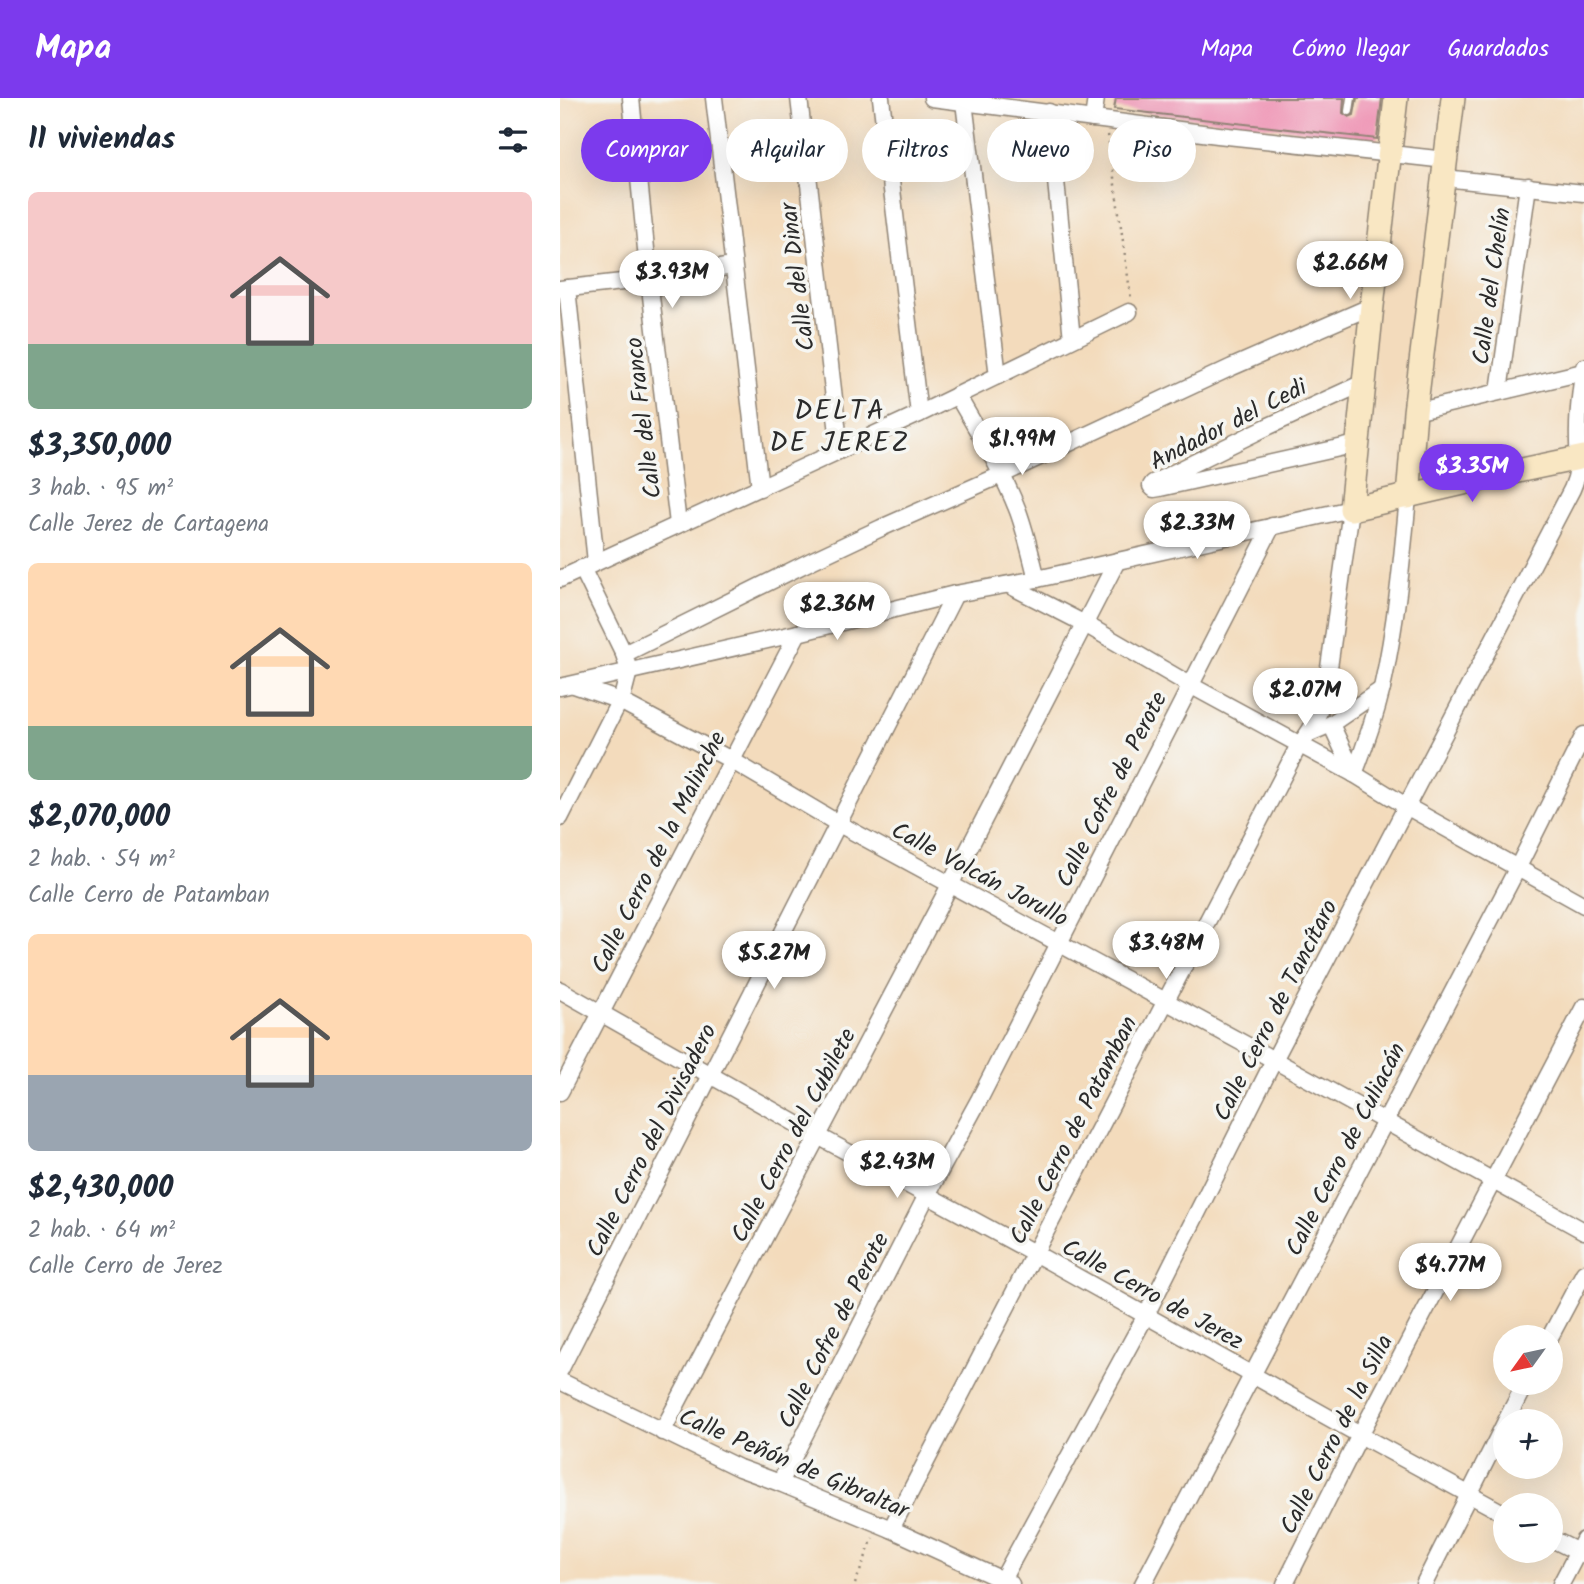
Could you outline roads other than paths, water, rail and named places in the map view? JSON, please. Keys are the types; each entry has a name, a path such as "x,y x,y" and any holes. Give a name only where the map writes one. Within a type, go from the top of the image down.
{"street":[{"name":"Calle del Franco","path":"632,98 649,279 678,524"},
{"path":"714,98 760,488"},
{"name":"Calle del Dinar","path":"799,98 840,450"},
{"path":"881,98 919,414"},
{"path":"932,98 1390,155 1528,186 1584,193"},
{"path":"1096,98 1099,120"},
{"path":"1351,509 1396,98"},
{"path":"1354,774 1382,690 1394,625 1415,412 1453,98"},
{"path":"964,102 998,376"},
{"path":"1049,112 1072,339"},
{"name":"Calle del Chelín","path":"1499,391 1528,186"},
{"path":"560,818 620,701 629,671 589,565 564,289 733,266"},
{"path":"624,654 824,555 1372,306"},
{"path":"560,579 919,414 1129,312"},
{"path":"1415,412 1584,369"},
{"name":"Calle Cerro de Tancítaro","path":"1007,1582 1146,1315 1274,1060 1572,489 1581,458 1578,415 1584,369"},
{"name":"Andador del Cedi","path":"1357,444 1160,488 1154,489 1151,486 1363,383"},
{"path":"957,396 1001,475 1021,520 1037,579"},
{"path":"566,686 955,594 1037,579 1581,458"},
{"name":"Calle Cerro de Patamban","path":"885,1526 1036,1254 1299,745 1310,733 1323,701 1328,675 1351,509"},
{"name":"Calle Cofre de Perote","path":"780,1483 1272,526"},
{"name":"Calle Cerro del Cubilete","path":"662,1432 1117,561"},
{"path":"1009,584 1354,774 1584,905"},
{"name":"Calle Cerro del Divisadero","path":"560,1370 955,594"},
{"name":"Calle Cerro de la Malinche","path":"560,1092 798,633"},
{"name":"Calle Volcán Jorullo","path":"566,686 620,701 731,760 839,824 1584,1231"},
{"path":"1310,733 1331,724 1382,690"},
{"path":"1331,724 1354,774"},
{"name":"Calle Cerro de Culiacán","path":"1143,1584 1517,869 1584,735"},
{"name":"Calle Cerro de Jerez","path":"560,990 818,1136 1493,1508"},
{"name":"Calle Cerro de la Silla","path":"1285,1584 1584,1007"},
{"path":"1556,1325 1584,1273"},
{"name":"Calle Peñón de Gibraltar","path":"560,1381 739,1468 885,1526 1007,1582"},
{"path":"1424,1584 1493,1447"},
{"path":"1561,1584 1582,1549 1563,1542"}],"lane":[{"path":"1349,111 1351,98"}],"district":[{"name":"DELTA DE JEREZ","path":"840,425"}]}
